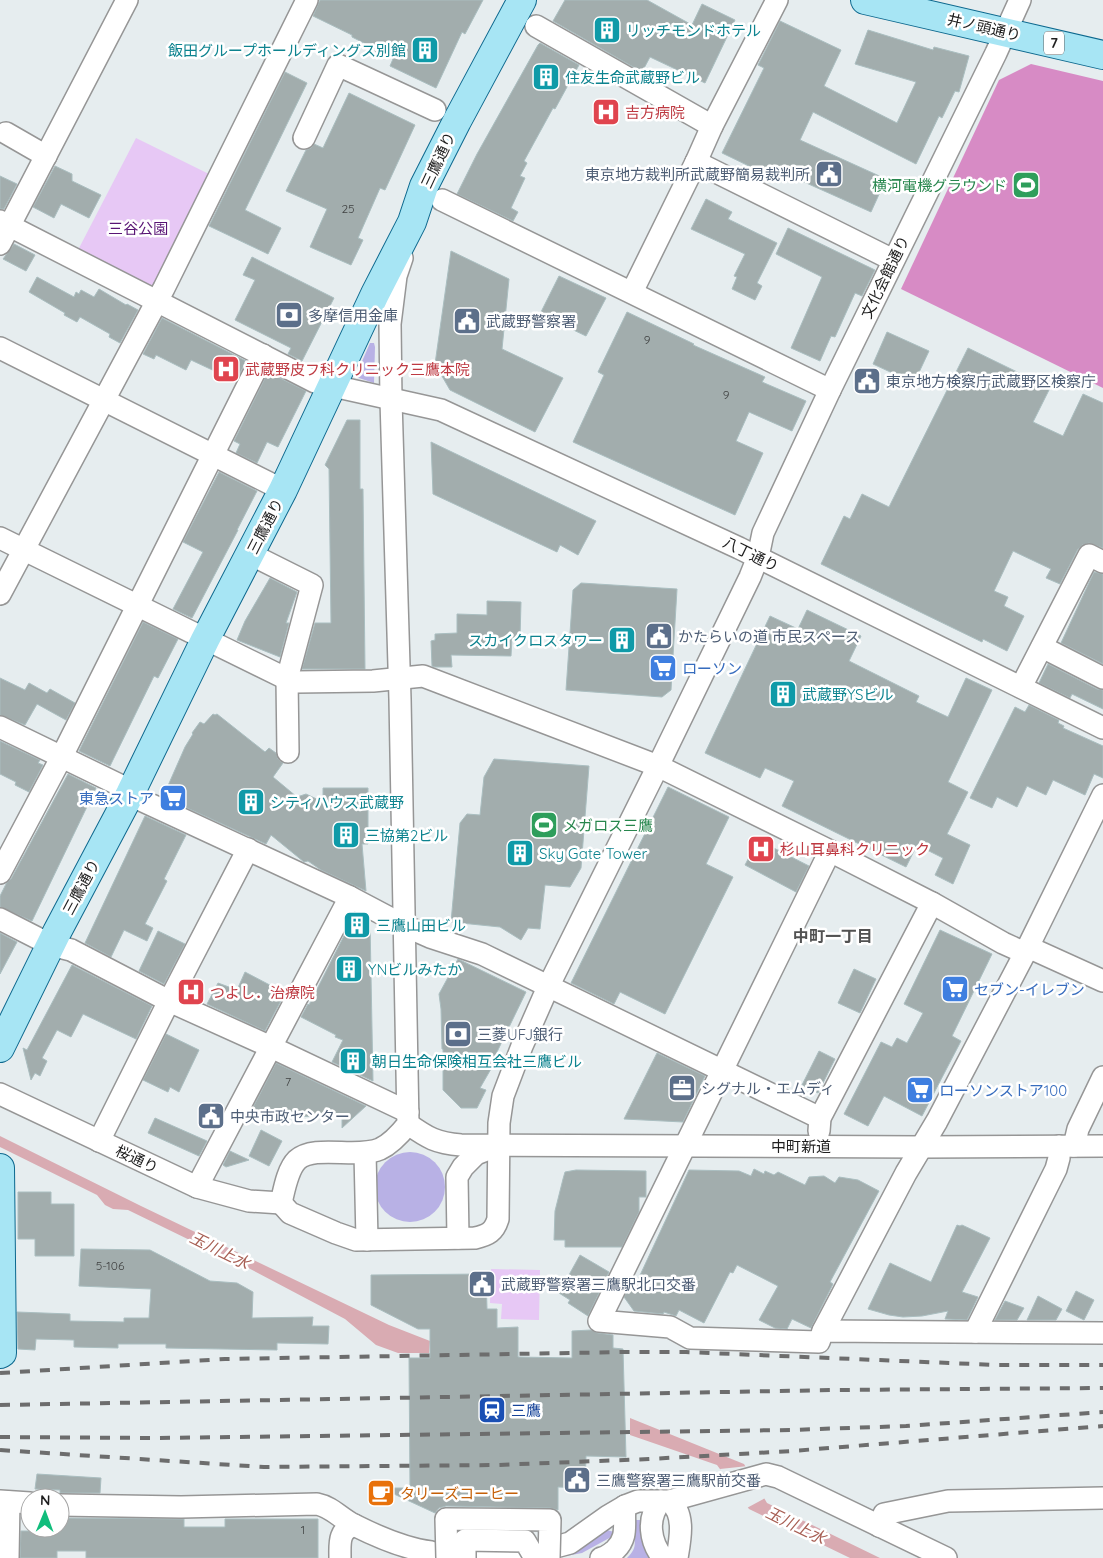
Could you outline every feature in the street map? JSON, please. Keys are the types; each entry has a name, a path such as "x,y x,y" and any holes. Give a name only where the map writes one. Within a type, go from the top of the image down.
{"main road":[{"name":"三鷹通り","path":"0,1048 51,945 131,793 205,640 282,490 375,294 412,222 424,186 522,0"},
{"name":"井ノ頭通り","path":"865,0 1103,55"},
{"path":"0,1168 2,1353 0,1354"}],"street":[{"path":"3,231 46,156 127,0"},
{"path":"0,594 103,399 157,302 307,0"},
{"path":"632,292 712,126 777,0"},
{"name":"文化会館通り","path":"458,1238 475,1238 486,1235 495,1228 498,1218 499,1123 503,1096 522,1046 548,987 658,766 758,557 763,533 830,390 996,53 1020,0"},
{"path":"536,26 712,126"},
{"path":"304,138 338,65 435,110"},
{"path":"6,133 46,156"},
{"path":"696,162 893,260"},
{"path":"442,200 830,390"},
{"path":"0,919 51,945 71,950 169,1002 271,1047 408,1118 450,1163 457,1177 458,1238 356,1240 336,1234 290,1213 281,1203 290,1171 296,1161 304,1155 318,1153 365,1153 380,1149 398,1136 408,1118 390,324 396,276 412,222"},
{"name":"八丁通り","path":"3,231 157,302 315,382 441,410 758,557 1103,728"},
{"path":"0,348 282,490"},
{"path":"0,873 61,758 136,605 263,355"},
{"path":"0,538 287,679 296,682 373,681 423,676 658,766 932,903 1003,943 1026,950 1103,981"},
{"path":"250,554 312,584 287,679 288,752"},
{"path":"1021,687 1089,555 1103,562"},
{"path":"1042,647 1103,678"},
{"path":"0,727 131,793 350,897 405,926 430,937 482,954 820,1118"},
{"path":"830,851 721,1069 599,1321 670,1327 690,1338 819,1342 906,1173 922,1147 1026,950 1103,795"},
{"path":"99,1142 248,849"},
{"path":"197,1187 350,897"},
{"path":"819,1146 820,1118 932,903"},
{"path":"975,1332 1103,1077"},
{"name":"桜通り","path":"0,1094 197,1187 249,1200 281,1203"},
{"name":"中町新道","path":"428,1138 444,1143 499,1145 1103,1146"},
{"path":"457,1177 463,1166 476,1154 499,1145"},
{"path":"365,1153 367,1240"},
{"path":"824,1331 1103,1333"},
{"path":"541,1552 576,1539 625,1506 638,1501 665,1501 766,1474 778,1477 946,1558"},
{"path":"879,1526 884,1514 948,1501 1103,1498"},
{"path":"663,1558 654,1546 652,1532 655,1508 665,1501"},
{"path":"665,1501 674,1505 680,1519 680,1542 677,1558"},
{"path":"8,1558 4,1502 20,1503"},
{"path":"70,1506 181,1507 317,1504 327,1506 354,1525 418,1551 442,1556 446,1519 550,1520 541,1552"},
{"path":"601,1558 607,1557 619,1546 625,1536 625,1506"},
{"path":"340,1558 340,1539 347,1528 354,1525"},
{"path":"471,1555 465,1540 525,1541 541,1552"},
{"path":"393,1541 408,1558"}],"shaded area":[{"name":"横河電機グラウンド","path":"1031,64 1103,81 1103,388 901,289 999,80"},
{"path":"370,343 374,343 375,347 374,383 356,377"},
{"path":"410,1152 423,1155 435,1162 442,1174 445,1187 442,1200 435,1212 423,1219 410,1222 397,1219 385,1212 378,1200 375,1187 378,1174 385,1162 397,1155"},
{"path":"636,1520 644,1520 655,1558 627,1558 634,1549 633,1527"},
{"path":"607,1530 614,1532 613,1536 582,1553 566,1556 579,1550"}],"green space":[{"name":"三谷公園","path":"136,138 213,176 159,284 146,287 77,252"},
{"path":"491,1269 540,1270 539,1320 501,1319 502,1304 490,1303"}],"water":[{"name":"玉川上水","path":"0,1136 389,1325 430,1341 429,1353 398,1353 376,1345 345,1319 222,1254 128,1210 113,1209 105,1205 97,1195 0,1147"},
{"name":"玉川上水","path":"630,1418 744,1464 767,1503 880,1558 850,1558 749,1509 717,1465 630,1435"}],"pier":[{"path":"748,1466 767,1497 745,1509 723,1479 720,1469"}],"building":[{"path":"320,0 483,0 465,34 462,32 436,88 390,66 393,59 375,51 376,49 352,37 352,35 313,16"},
{"path":"565,0 647,0 692,25 702,4 735,20 705,83 650,57 642,72 553,21"},
{"path":"780,21 841,50 824,86 897,123 916,82 855,64 868,30 933,50 934,47 969,56 959,92 955,91 942,118 939,116 916,164 813,112 800,140 886,179 871,212 784,173 780,181 722,153 764,68 758,65"},
{"path":"540,43 579,65 524,161 527,163 520,176 525,178 511,208 518,212 513,221 457,194 477,154"},
{"path":"285,72 307,83 245,210 281,228 268,254 209,226"},
{"path":"349,93 415,125 385,190 380,188 358,238 363,240 351,265 310,247 327,209 286,191 306,150 314,144 323,148"},
{"path":"55,166 72,174 72,181 101,195 89,218 61,204 54,218 33,207"},
{"path":"0,176 17,184 4,209 0,209"},
{"path":"706,199 732,212 728,219 777,243 757,283 762,286 755,300 732,289 737,277 734,276 745,254 691,229"},
{"path":"788,228 875,270 862,296 855,293 835,337 831,336 820,361 791,348 822,277 776,254"},
{"path":"14,244 35,255 26,271 3,259"},
{"path":"451,251 509,279 502,349 563,378 535,432 450,390 435,364"},
{"path":"252,257 334,298 302,361 288,354 291,348 235,320 255,280 243,275"},
{"path":"559,276 606,298 586,336 540,314"},
{"path":"37,277 74,297 76,292 79,294 81,290 94,297 99,289 138,310 120,343 109,337 110,334 80,317 77,322 29,292"},
{"path":"627,312 693,345 765,377 762,382 806,401 792,431 749,412 736,441 763,453 735,515 573,442 604,375 598,372"},
{"path":"162,318 246,361 236,381 191,360 186,370 156,355 154,359 143,354"},
{"path":"887,332 929,351 914,383 873,364"},
{"path":"968,348 1050,388 1033,422 1063,436 1083,394 1103,403 1103,548 1089,543 1082,545 1078,549 1060,584 1046,578 1051,569 1013,551 994,591 1008,597 1004,606 1024,616 1007,651 983,639 982,642 821,564 844,516 850,519 862,494 889,507"},
{"path":"268,372 306,391 278,447 267,442 257,463 236,453 240,444 234,441"},
{"path":"347,420 360,420 360,489 363,489 365,669 302,669 315,623 331,623 329,469 325,465"},
{"path":"431,442 596,521 578,555 560,545 557,552 433,494"},
{"path":"219,472 257,491 192,618 173,609 203,552 183,542"},
{"path":"1094,572 1103,574 1103,664 1061,643"},
{"path":"270,578 297,592 286,623 289,623 280,657 237,640 245,621"},
{"name":"スカイクロスタワー","path":"581,583 677,589 671,690 662,697 566,690 573,590"},
{"path":"487,601 521,602 520,638 512,638 511,656 451,655 452,667 432,666 431,641 435,640 435,634 457,633 457,614 487,615"},
{"path":"807,610 861,636 849,661 919,696 916,702 948,717 966,678 992,690 948,782 968,792 947,834 970,845 953,884 935,875 943,858 917,845 906,867 782,806 794,781 765,768 760,778 705,753 770,616 798,629"},
{"path":"143,622 178,639 158,678 154,676 110,766 79,751"},
{"path":"1048,664 1097,689 1103,690 1103,709 1072,694 1070,698 1039,683"},
{"path":"0,678 25,690 29,683 47,693 50,689 75,703 66,720 37,704 25,725 0,715"},
{"path":"1029,705 1059,720 1058,723 1064,726 1063,728 1103,746 1103,778 1094,774 1085,795 1053,780 1046,795 1027,786 1017,807 997,797 992,808 970,798 1015,707 1025,712"},
{"name":"シティハウス武蔵野","path":"213,714 217,714 265,752 269,748 276,753 278,759 283,763 273,777 297,797 306,794 323,802 323,788 368,788 368,844 362,844 366,891 321,870 308,861 304,862 271,835 266,844 163,797 192,733 200,722 204,724"},
{"path":"0,741 40,760 38,763 43,765 29,792 15,785 16,782 0,774"},
{"name":"Sky Gate Tower","path":"494,759 589,766 581,868 570,887 545,885 540,929 528,928 521,940 500,927 451,922 460,823 467,814 480,815 484,777"},
{"path":"68,774 96,788 32,921 0,907 0,896"},
{"path":"668,787 729,817 706,864 733,877 665,1014 620,992 614,1004 571,983"},
{"path":"145,816 186,835 164,879 167,881 145,924 153,928 147,941 124,930 111,957 85,943"},
{"path":"758,840 809,866 796,892 745,865"},
{"path":"355,914 370,922 373,1081 332,1062 343,1040 301,1017 309,1005"},
{"path":"940,930 992,954 952,1036 961,1041 922,1116 884,1096 868,1126 844,1114 881,1042 892,1047 897,1038 907,1043 923,1013 904,1004"},
{"path":"158,931 185,944 164,984 139,971"},
{"path":"0,933 17,942 0,974"},
{"path":"458,959 526,992 496,1054 499,1055 480,1088 486,1090 477,1108 461,1108 443,1090 443,1049 439,994"},
{"path":"72,965 152,1006 136,1039 83,1014 71,1037 57,1030 42,1058 47,1061 40,1076 35,1073 31,1080 23,1048 27,1050"},
{"path":"854,969 876,979 860,1013 838,1003"},
{"path":"245,972 285,993 265,1031 207,1004 218,983 237,990"},
{"path":"166,1034 199,1050 179,1092 170,1087 168,1092 143,1080"},
{"path":"819,1051 835,1059 818,1093 802,1085"},
{"path":"657,1053 705,1076 683,1122 624,1119"},
{"path":"276,1063 366,1106 342,1128 342,1116 248,1117"},
{"path":"155,1118 207,1141 199,1156 148,1133"},
{"path":"261,1130 282,1141 269,1166 249,1156"},
{"path":"230,1151 249,1160 226,1167 223,1165"},
{"path":"754,1169 764,1174 765,1171 774,1175 778,1172 805,1185 809,1177 824,1176 835,1183 839,1177 858,1180 879,1191 830,1282 833,1284 811,1328 792,1319 787,1329 775,1328 759,1320 778,1286 737,1265 733,1273 730,1272 704,1323 679,1310 676,1316 664,1312 663,1314 634,1311 624,1297 631,1284 635,1286 689,1170 739,1171 751,1176"},
{"path":"576,1170 646,1171 646,1197 639,1197 639,1212 622,1247 565,1247 565,1240 554,1240 555,1211 565,1172"},
{"path":"18,1192 51,1192 51,1204 74,1204 74,1256 35,1256 35,1239 18,1239"},
{"path":"957,1225 962,1225 990,1238 962,1292 978,1297 967,1320 945,1319 948,1311 922,1316 903,1317 868,1309 890,1263 931,1282"},
{"path":"81,1249 150,1250 210,1281 237,1283 253,1292 252,1318 313,1317 312,1326 329,1326 328,1344 277,1343 277,1350 166,1348 166,1344 118,1344 118,1348 74,1347 74,1340 36,1339 35,1350 18,1349 17,1312 70,1314 70,1321 124,1322 124,1318 149,1318 151,1289 79,1286"},
{"path":"580,1255 609,1272 588,1316 568,1303 570,1300 559,1293"},
{"path":"486,1274 487,1309 497,1309 497,1328 518,1327 518,1357 572,1358 572,1331 591,1330 613,1335 613,1348 623,1349 626,1457 586,1456 585,1488 558,1487 558,1510 550,1508 446,1506 439,1508 435,1513 381,1488 410,1488 409,1358 430,1358 430,1329 418,1329 371,1305 371,1275"},
{"path":"1076,1291 1094,1300 1084,1320 1066,1311"},
{"path":"1038,1296 1062,1309 1056,1320 1027,1320"},
{"path":"1005,1301 1024,1308 1017,1320 995,1320"},
{"path":"37,1474 101,1478 100,1493 70,1493 70,1488 35,1488"},
{"path":"70,1518 184,1519 184,1527 225,1527 225,1519 318,1519 318,1558 86,1558 86,1551 57,1551 57,1558 20,1558 21,1538 70,1538"}],"railway":[{"path":"0,1373 225,1359 626,1352 686,1352 998,1365 1103,1365"},
{"path":"0,1405 835,1390 1103,1388"},
{"path":"0,1437 153,1438 790,1430 906,1426 1103,1412"},
{"path":"0,1450 264,1467 497,1465 792,1451 1103,1426"}],"place":[{"name":"リッチモンドホテル","path":"607,30"},
{"name":"飯田グループホールディングス別館","path":"425,50"},
{"name":"住友生命武蔵野ビル","path":"546,77"},
{"name":"吉方病院","path":"606,112"},
{"name":"東京地方裁判所武蔵野簡易裁判所","path":"829,174"},
{"name":"横河電機グラウンド","path":"1026,185"},
{"name":"多摩信用金庫","path":"289,315"},
{"name":"武蔵野警察署","path":"467,321"},
{"name":"武蔵野皮フ科クリニック三鷹本院","path":"226,369"},
{"name":"東京地方検察庁武蔵野区検察庁","path":"867,381"},
{"name":"かたらいの道 市民スペース","path":"659,636"},
{"name":"スカイクロスタワー","path":"622,640"},
{"name":"ローソン","path":"663,668"},
{"name":"武蔵野YSビル","path":"783,694"},
{"name":"東急ストア","path":"173,798"},
{"name":"シティハウス武蔵野","path":"251,802"},
{"name":"メガロス三鷹","path":"544,825"},
{"name":"三協第2ビル","path":"346,835"},
{"name":"杉山耳鼻科クリニック","path":"761,849"},
{"name":"Sky Gate Tower","path":"520,853"},
{"name":"三鷹山田ビル","path":"357,925"},
{"name":"YNビルみたか","path":"349,969"},
{"name":"セブン-イレブン","path":"955,989"},
{"name":"つよし．治療院","path":"191,992"},
{"name":"三菱UFJ銀行","path":"458,1034"},
{"name":"朝日生命保険相互会社三鷹ビル","path":"353,1061"},
{"name":"シグナル・エムディ","path":"682,1088"},
{"name":"ローソンストア100","path":"920,1090"},
{"name":"中央市政センター","path":"211,1116"},
{"name":"武蔵野警察署三鷹駅北口交番","path":"482,1284"},
{"name":"三鷹","path":"492,1410"},
{"name":"三鷹警察署三鷹駅前交番","path":"577,1480"},
{"name":"タリーズコーヒー","path":"381,1493"}],"district":[{"name":"中町一丁目","path":"833,936"}]}
